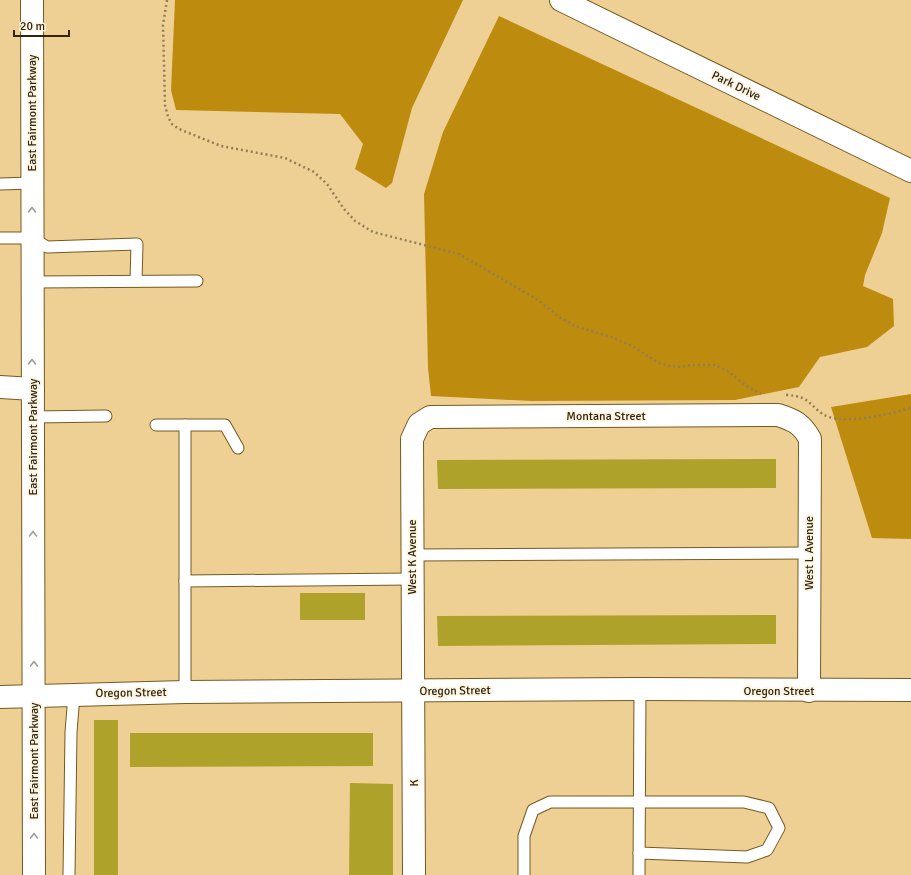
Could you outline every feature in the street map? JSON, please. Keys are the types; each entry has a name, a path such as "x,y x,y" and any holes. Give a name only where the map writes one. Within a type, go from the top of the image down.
{"street":[{"name":"East Fairmont Parkway","path":"32,0 34,875"},
{"name":"Park Drive","path":"574,3 911,171"},
{"path":"0,387 32,389"},
{"name":"Montana Street","path":"419,424 430,417 778,415 795,420"},
{"name":"West L Avenue","path":"795,420 805,429 810,439 809,691"},
{"name":"West K Avenue","path":"414,692 412,439 419,424"},
{"name":"Oregon Street","path":"0,697 185,692 414,692 640,689 809,691 911,690"},
{"name":"K","path":"414,692 414,875"}],"lane":[{"path":"0,184 32,183"},
{"path":"0,238 32,238 47,246 137,244 136,282"},
{"path":"32,282 197,282"},
{"path":"33,417 106,416"},
{"path":"156,425 225,425 238,448"},
{"path":"185,425 185,692"},
{"path":"412,555 809,553"},
{"path":"186,581 412,579"},
{"path":"639,875 640,689"},
{"path":"69,875 71,732 74,695"},
{"path":"524,875 524,836 533,810 550,802 744,802 769,808 779,828 767,850 747,857 639,853"}],"path":[{"path":"168,0 163,25 164,85 168,118 172,124 179,129 221,146 285,158 300,164 314,172 327,184 344,209 355,221 373,232 459,254 538,300 559,317 575,326 614,338 632,346 659,363 669,366 681,367 691,365 715,365 729,372 756,392 768,395"},
{"path":"784,395 804,398 824,415 830,418 845,419 876,417 911,408"}],"shaded area":[{"path":"175,0 463,0 412,108 392,183 386,188 355,169 363,144 340,114 176,110 171,90"},
{"path":"499,16 890,198 882,233 865,275 863,286 893,299 894,326 867,347 820,357 799,387 735,400 531,401 431,396 428,368 424,194 443,132"},
{"path":"911,394 911,539 872,538 831,407"}],"building":[{"path":"776,459 776,488 438,489 437,460"},
{"path":"300,593 365,593 365,620 300,620"},
{"path":"776,615 776,644 438,646 437,616"},
{"path":"94,720 118,720 118,875 94,875"},
{"path":"130,733 373,733 373,766 130,767"},
{"path":"350,783 393,784 393,875 349,875"}]}
